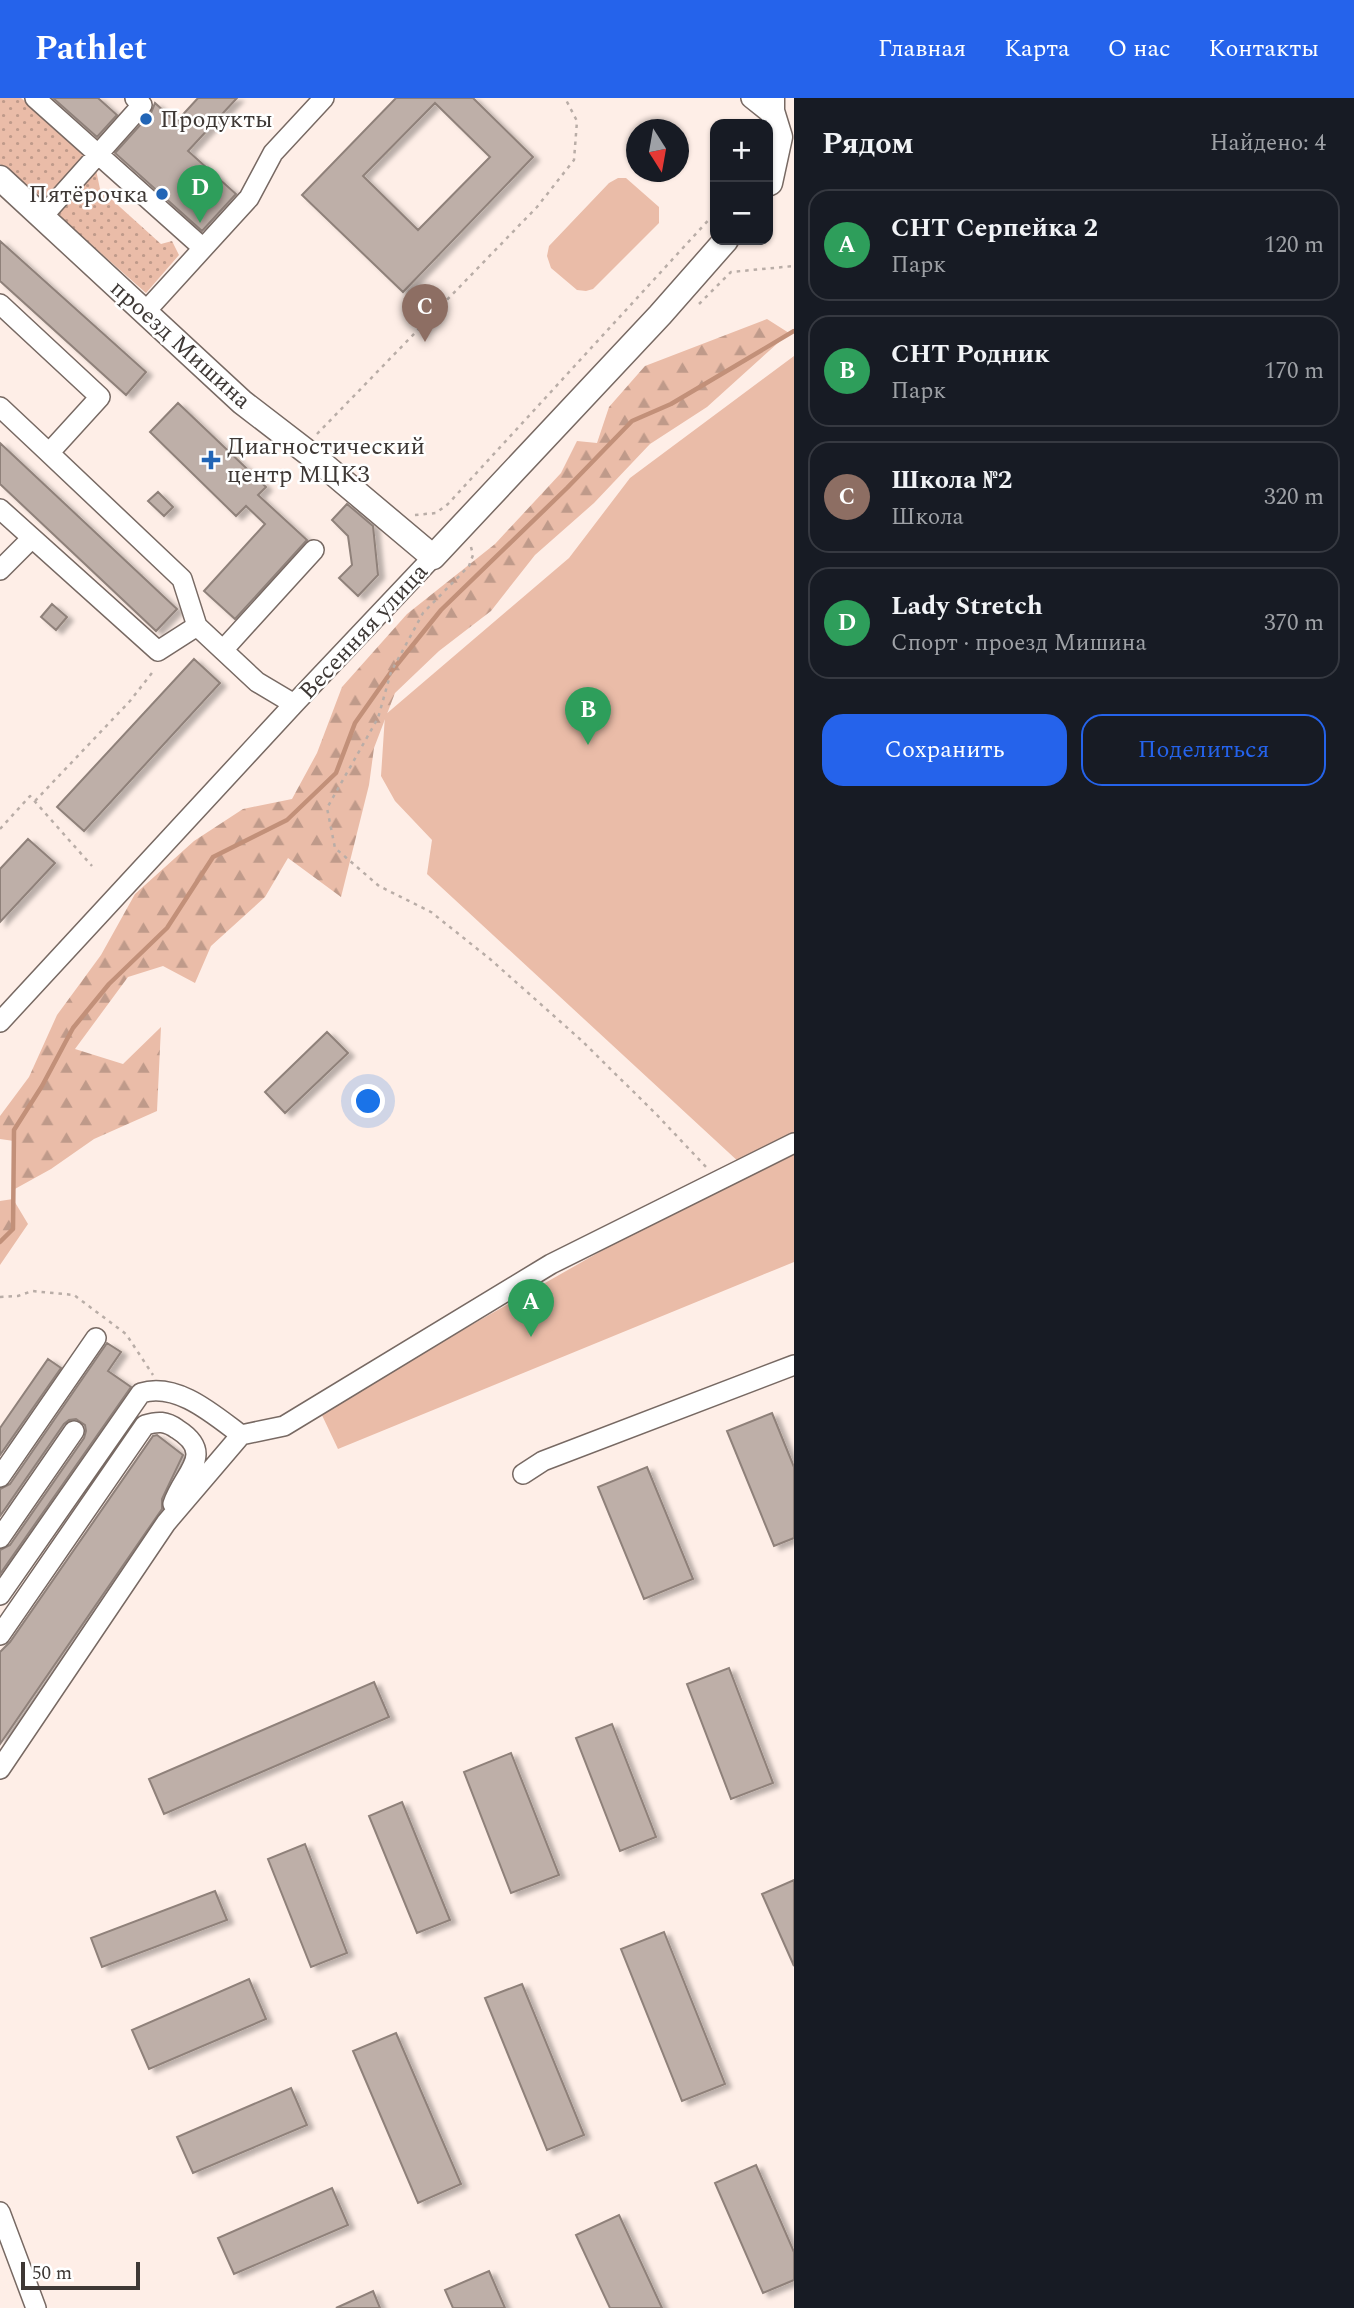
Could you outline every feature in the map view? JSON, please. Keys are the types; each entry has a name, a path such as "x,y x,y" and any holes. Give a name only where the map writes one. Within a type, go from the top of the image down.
{"main road":[{"path":"770,182 780,138 781,115"},
{"path":"770,182 780,163 794,147"},
{"name":"проезд Мишина","path":"0,178 242,402 433,557"},
{"name":"Весенняя улица","path":"433,557 660,315 722,245"}],"street":[{"path":"35,98 203,248"},
{"path":"145,312 249,198 273,153 324,98"},
{"path":"751,98 781,115"},
{"path":"43,216 141,100"},
{"path":"0,304 100,397 48,453"},
{"path":"0,407 183,579 197,626 257,682 294,704"},
{"path":"0,509 158,651 197,626"},
{"path":"0,570 32,538"},
{"path":"223,650 314,550"},
{"name":"Весенняя улица","path":"0,1022 433,557"},
{"path":"0,1769 166,1524 241,1434 284,1426 551,1264 794,1143"},
{"path":"0,1477 96,1338"},
{"path":"523,1474 543,1461 794,1365"},
{"path":"0,1595 141,1393 155,1389 174,1392 241,1434"},
{"path":"0,1635 145,1425 157,1421 169,1424 190,1437 197,1451 197,1462 177,1492 166,1524"},
{"path":"0,1538 74,1431"},
{"path":"0,2212 4,2234 36,2308"}],"path":[{"path":"303,449 537,207 574,160 577,121 565,98"},
{"path":"411,515 436,513 448,504 710,218"},
{"path":"731,272 794,266"},
{"path":"471,544 469,566 423,613 391,672 378,718 327,808 335,848 379,886 431,912 490,959 581,1040 719,1180"},
{"path":"35,801 130,701 156,668"},
{"path":"0,829 30,796 92,866"}],"green space":[{"path":"0,98 21,98 87,156 45,204 0,164"},
{"path":"95,165 100,189 161,244 172,241 179,255 146,293 53,211"},
{"path":"618,178 626,178 626,182 631,182 659,207 659,223 593,289 577,290 551,268 547,256 549,246 609,183"},
{"path":"767,319 789,333 707,407 650,444 594,503 535,555 491,611 439,651 395,693 374,748 369,785 341,897 288,858 265,897 211,946 195,983 163,966 128,977 75,1049 123,1064 161,1027 157,1111 94,1139 51,1169 13,1190 14,1141 0,1139 0,1116 29,1077 57,1015 101,955 135,894 194,841 243,809 292,799 317,753 342,687 407,614 495,544 561,473 577,441 597,443 609,407 645,366"},
{"path":"794,356 794,1134 741,1164 427,874 432,840 395,801 381,776 385,715 569,558 630,478"},
{"path":"794,1149 794,1262 338,1449 320,1411 668,1213"},
{"path":"13,1199 28,1224 0,1265 0,1201"}],"building":[{"path":"53,98 98,98 117,115 97,137"},
{"path":"198,98 237,98 188,151 236,194 202,231 115,153 151,113 155,103 176,122"},
{"path":"396,98 473,98 533,157 403,292 302,195","holes":["435,103 490,157 418,230 363,176"]},
{"path":"0,241 146,372 126,395 0,281"},
{"path":"178,403 266,487 258,495 307,540 235,619 204,591 265,524 246,506 236,516 150,432"},
{"path":"0,443 177,609 156,631 0,484"},
{"path":"158,492 173,507 164,516 148,501"},
{"path":"347,504 373,526 378,575 358,596 339,578 352,565 348,536 332,520"},
{"path":"52,604 67,617 56,630 41,617"},
{"path":"194,659 220,683 84,831 57,807"},
{"path":"28,839 55,863 0,922 0,869"},
{"path":"327,1032 348,1053 285,1113 265,1092"},
{"path":"107,1343 121,1352 108,1371 131,1387 0,1574 0,1550 10,1545 84,1438 85,1425 76,1419 64,1424 0,1516 0,1489 10,1484"},
{"path":"48,1359 61,1368 0,1455 0,1428"},
{"path":"772,1413 794,1467 794,1538 774,1546 727,1431"},
{"path":"157,1435 183,1455 162,1499 162,1509 0,1744 0,1652 10,1642 153,1436"},
{"path":"647,1467 693,1579 644,1599 598,1487"},
{"path":"729,1668 773,1783 731,1799 687,1684"},
{"path":"374,1682 389,1717 164,1814 149,1779"},
{"path":"612,1724 656,1837 620,1851 576,1738"},
{"path":"511,1753 559,1875 511,1893 464,1772"},
{"path":"402,1802 450,1920 417,1933 369,1816"},
{"path":"305,1844 347,1953 311,1967 268,1859"},
{"path":"794,1880 794,1966 762,1894"},
{"path":"215,1891 227,1920 102,1967 91,1938"},
{"path":"664,1932 725,2084 682,2101 621,1949"},
{"path":"249,1979 266,2019 149,2069 132,2030"},
{"path":"522,1984 584,2135 547,2150 485,1998"},
{"path":"396,2033 461,2184 418,2203 353,2051"},
{"path":"291,2088 307,2125 193,2173 177,2137"},
{"path":"756,2165 794,2252 794,2280 763,2293 715,2183"},
{"path":"332,2188 348,2225 234,2274 218,2238"},
{"path":"619,2215 662,2308 610,2308 576,2235"},
{"path":"489,2271 505,2308 453,2308 445,2290"},
{"path":"373,2291 380,2308 336,2308"}],"waterway":[{"path":"0,1242 13,1229 14,1130 42,1086 73,1028 109,984 167,928 213,857 287,820 336,773 355,723 391,672 441,610 632,421 671,404 794,331"}],"place":[{"name":"Продукты","path":"146,119"},
{"name":"Пятёрочка","path":"162,194"},
{"name":"Lady Stretch","path":"200,223"},
{"name":"Школа №2","path":"425,342"},
{"name":"Диагностический центр МЦК3","path":"211,460"},
{"name":"СНТ Родник","path":"588,745"},
{"name":"СНТ Серпейка 2","path":"531,1337"}]}
